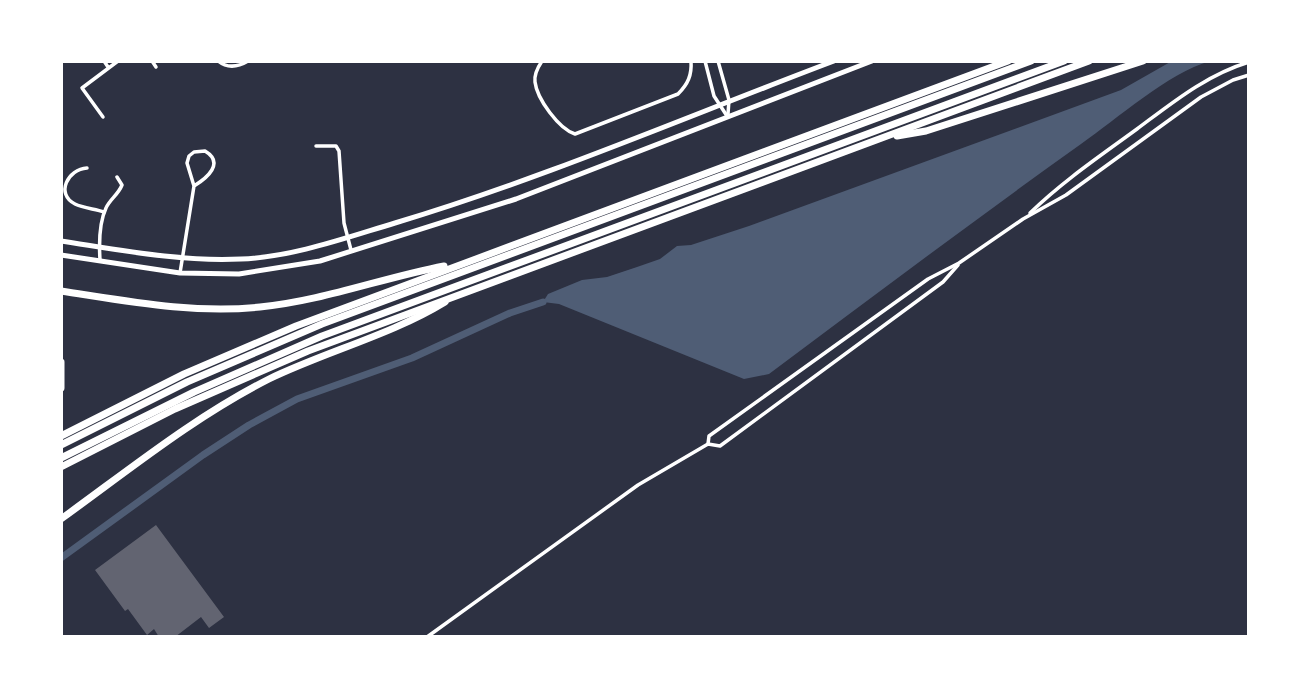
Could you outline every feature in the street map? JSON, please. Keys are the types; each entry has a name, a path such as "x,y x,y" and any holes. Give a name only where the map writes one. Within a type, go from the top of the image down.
{"highway":[{"path":"61,436 151,390 252,344 1008,61"},
{"path":"61,445 187,382 322,324 1031,61"},
{"path":"61,458 194,391 313,340 1064,61"},
{"path":"61,467 242,378 308,351 1089,61"},
{"path":"876,141 926,131 1143,61"},
{"path":"61,291 172,307 252,308 304,301 397,275 468,261"},
{"path":"61,519 173,437 229,401 291,369 425,315 460,293"},
{"path":"61,362 61,388"}],"street":[{"path":"104,61 108,68"},
{"path":"103,117 82,88 118,61"},
{"path":"152,61 156,67"},
{"path":"218,61 226,66 241,66 248,61"},
{"path":"542,61 535,84 560,125 575,134 678,94 690,77 691,61"},
{"path":"705,61 714,96 727,116"},
{"path":"718,61 729,100 727,116"},
{"path":"61,241 182,258 242,260 274,256 432,212 559,169 834,61"},
{"path":"61,255 180,273 239,274 320,261 516,200 872,61"},
{"path":"1023,219 1059,185 1194,87 1249,62"},
{"path":"708,444 709,436 928,279 959,263 1023,219 1066,195 1200,97 1249,75"},
{"path":"316,146 336,146 339,151 344,223 351,250"},
{"path":"180,273 194,186 187,163 194,152 205,151 214,158 215,163 210,175 194,186"},
{"path":"88,168 79,169 67,179 66,194 75,204 104,212"},
{"path":"100,262 99,247 104,212 122,185 117,177"},
{"path":"427,637 638,485 708,444 720,446 943,282 959,263"}],"water":[{"path":"1172,61 1210,61 1177,76 1143,98 769,374 744,379 559,304 543,302 548,294 582,280 607,277 660,259 677,246 691,245 749,226 1121,90"}],"building":[{"path":"156,525 224,617 209,628 201,617 175,637 159,637 154,629 147,635 128,609 125,611 95,570"}],"waterway":[{"path":"61,558 203,455 249,425 297,399 412,358 510,313 543,302"}]}
